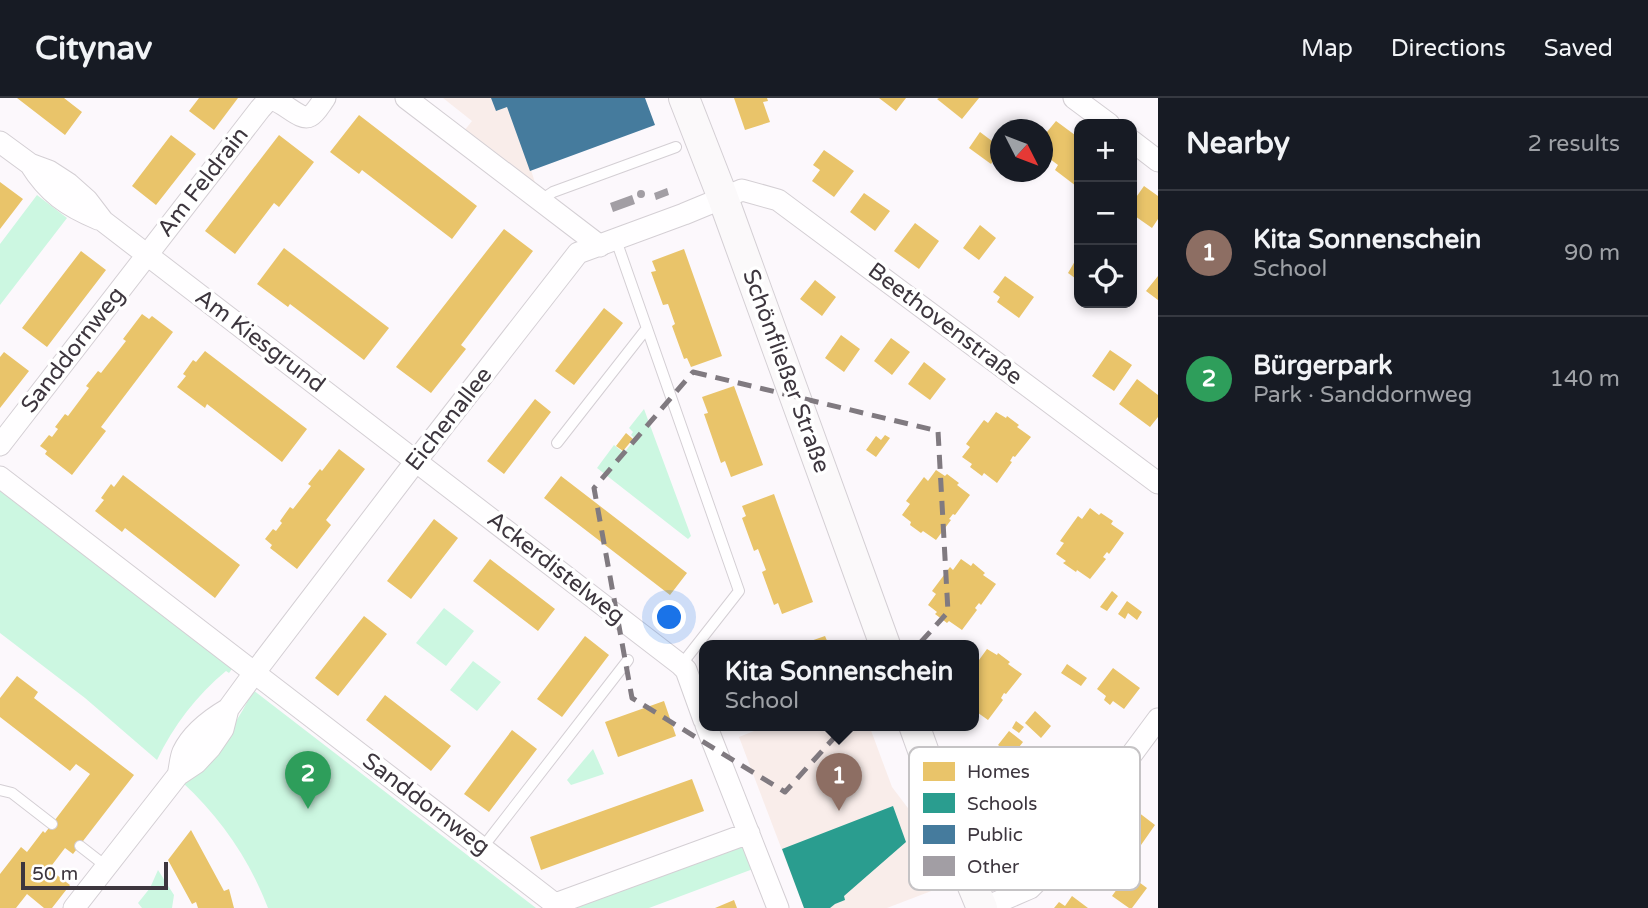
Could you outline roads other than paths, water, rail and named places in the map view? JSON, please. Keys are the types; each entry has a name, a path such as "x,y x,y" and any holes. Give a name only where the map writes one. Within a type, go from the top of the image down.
{"main road":[{"name":"Schönfließer Straße","path":"684,98 723,198 883,640"},
{"path":"975,890 983,908"}],"street":[{"name":"Am Feldrain","path":"146,254 270,99 275,99 306,117 311,116 325,98"},
{"path":"406,98 541,200 608,243"},
{"path":"1074,98 1102,119"},
{"name":"Am Kiesgrund","path":"0,142 30,164 49,171 69,184 87,200 103,221 416,461"},
{"path":"1137,145 1158,160"},
{"name":"Beethovenstraße","path":"723,198 742,190 778,200 1158,483"},
{"name":"Eichenallee","path":"74,908 178,775 196,763 210,748 223,729 228,709 255,672 578,253 723,198"},
{"name":"Sanddornweg","path":"0,445 146,254"},
{"name":"Ackerdistelweg","path":"416,461 681,665 686,670 699,706"},
{"name":"Sanddornweg","path":"0,477 555,904 749,833"},
{"path":"1137,747 1158,719"},
{"path":"708,731 778,908"},
{"path":"983,908 1025,890"}],"lane":[{"path":"541,200 553,192 676,147"},
{"path":"608,243 647,328 739,591 701,640"},
{"path":"557,443 647,328"},
{"path":"681,665 699,642"},
{"path":"483,847 628,660"},
{"path":"0,790 12,793 52,824"},
{"path":"80,846 107,867"}],"place":[{"name":"Bürgerpark","path":"308,809"},
{"name":"Kita Sonnenschein","path":"839,811"}]}
